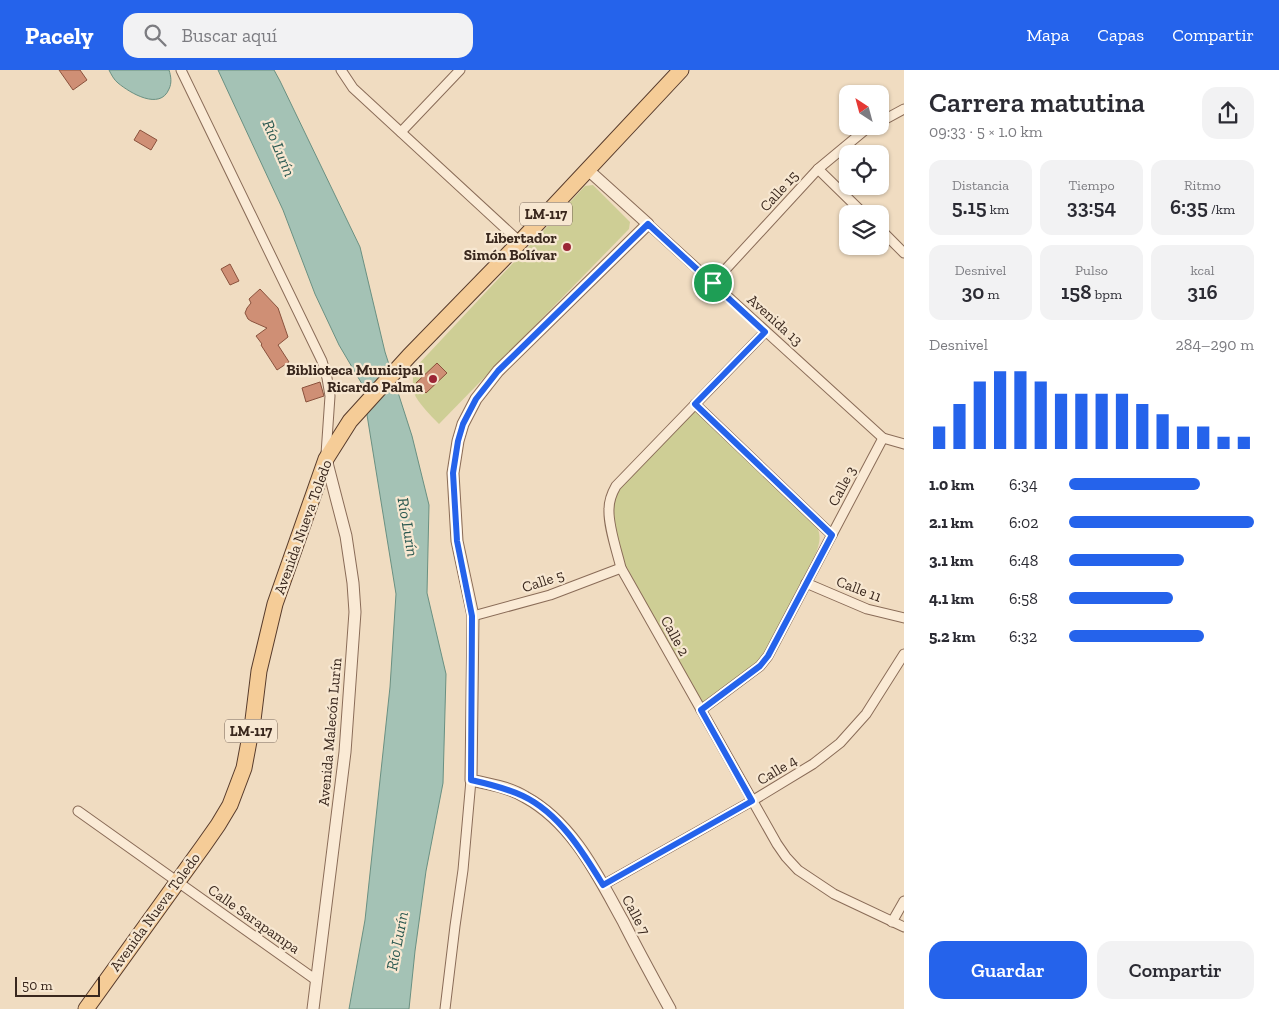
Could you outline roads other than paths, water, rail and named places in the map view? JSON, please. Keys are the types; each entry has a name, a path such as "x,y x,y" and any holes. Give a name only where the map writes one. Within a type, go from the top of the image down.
{"main road":[{"name":"Avenida Nueva Toledo","path":"86,1009 218,825 230,804 244,768 253,720 259,671 275,604 326,459 350,421 409,356 520,242 681,70"}],"street":[{"path":"181,70 322,361 328,378 330,396 326,459"},
{"path":"341,70 353,88 520,242"},
{"path":"401,132 460,70"},
{"path":"889,117 904,109"},
{"name":"Calle 15","path":"713,283 818,169 859,135"},
{"name":"Avenida 13","path":"588,169 883,438 904,444"},
{"path":"818,169 855,205"},
{"path":"445,1009 454,926 463,870 471,780 472,616 457,541 453,473 458,441 463,424 476,399 498,371 648,224"},
{"path":"889,238 904,252"},
{"name":"Calle 2","path":"765,332 616,486 608,509 621,568 752,801 786,857 798,870 834,894 904,927"},
{"path":"695,404 832,535"},
{"name":"Calle 3","path":"701,710 760,666 768,656 883,438"},
{"name":"Avenida Malecón Lurín","path":"312,1009 345,752 355,612 346,536 326,459"},
{"name":"Calle 5","path":"472,616 550,594 621,568"},
{"name":"Calle 11","path":"806,583 866,609 904,618"},
{"name":"Calle 4","path":"603,885 752,801 813,764 840,743 866,714 904,654"},
{"name":"Calle 7","path":"471,780 500,786 525,796 544,809 570,834 603,885 670,1009"},
{"name":"Calle Sarapampa","path":"78,811 316,980"},
{"path":"892,922 904,901"}],"water":[{"path":"109,70 169,70 171,84 165,95 159,99 145,98 118,83"},
{"name":"Río Lurín","path":"218,70 274,70 280,81 360,247 385,352 412,436 429,505 427,593 446,674 443,783 426,871 409,1009 349,1009 365,920 390,687 396,594 362,384 339,345 315,294 283,210"}],"place":[{"name":"Libertador Simón Bolívar","path":"567,247"},
{"name":"Biblioteca Municipal Ricardo Palma","path":"433,379"}]}
